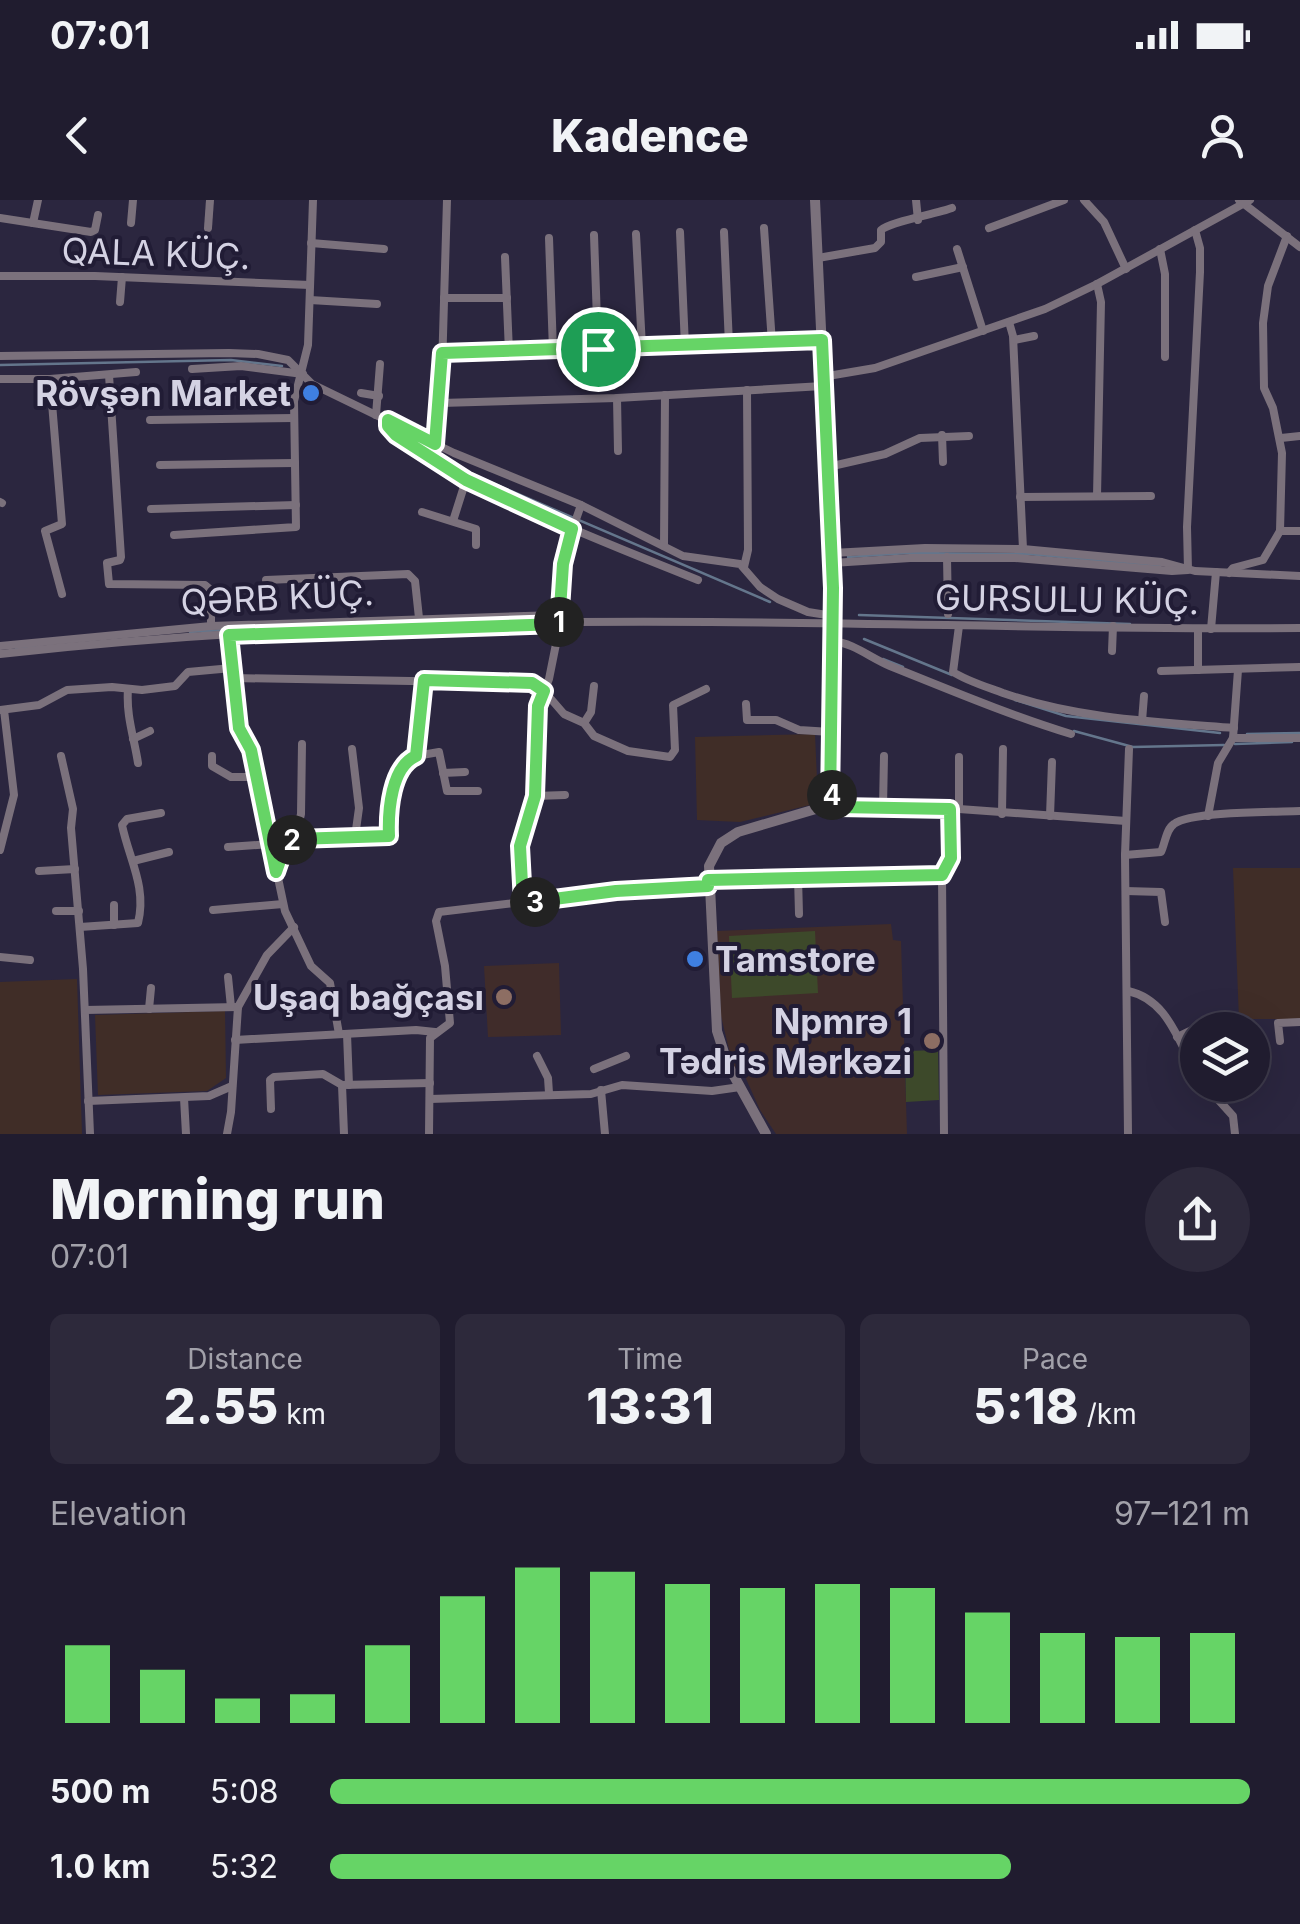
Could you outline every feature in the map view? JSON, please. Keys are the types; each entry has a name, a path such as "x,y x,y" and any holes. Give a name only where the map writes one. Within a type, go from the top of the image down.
{"street":[{"path":"33,223 38,200"},
{"path":"131,223 134,200"},
{"path":"208,228 210,200"},
{"path":"174,535 294,529 296,525 295,393 307,358 313,200"},
{"path":"435,444 441,404 447,200"},
{"path":"814,200 834,620 830,803"},
{"path":"916,200 918,220"},
{"path":"989,228 1064,200"},
{"path":"1084,200 1104,222 1126,268"},
{"path":"441,404 747,390 866,371 1009,322 1098,284 1244,201 1300,247"},
{"path":"818,258 875,248 882,227 952,208"},
{"path":"0,218 92,232 98,216"},
{"path":"764,228 772,343"},
{"path":"1188,570 1200,260 1195,230"},
{"path":"680,232 685,346"},
{"path":"724,232 729,344"},
{"path":"594,234 598,349"},
{"path":"636,234 642,347"},
{"path":"1229,573 1233,568 1264,560 1280,531 1281,438 1264,388 1263,324 1268,286 1287,236"},
{"path":"548,238 553,350"},
{"path":"311,243 384,249"},
{"path":"957,249 983,331"},
{"path":"1160,249 1165,274 1165,358"},
{"path":"506,257 509,352"},
{"path":"916,277 963,267"},
{"name":"QALA KÜÇ.","path":"0,276 310,285"},
{"path":"120,302 122,277"},
{"path":"1097,496 1101,302 1098,284"},
{"path":"444,298 507,298"},
{"path":"310,300 377,304"},
{"path":"1009,322 1014,340 1022,549"},
{"path":"1014,340 1034,336"},
{"path":"442,353 822,340"},
{"path":"0,356 258,354 288,360 312,384 435,444 581,505 692,560 727,561 744,567 778,599 834,620"},
{"path":"376,414 380,364"},
{"path":"192,368 241,366 302,374"},
{"path":"0,379 136,372"},
{"path":"109,376 121,559 107,563 108,582 115,586 205,585 211,590 211,626"},
{"path":"50,379 62,520 60,526 46,533 62,594"},
{"path":"744,567 748,550 747,390"},
{"path":"361,393 379,396"},
{"path":"664,546 665,394"},
{"path":"617,398 618,450"},
{"path":"150,420 294,418"},
{"path":"388,420 396,435 466,480 572,529 698,580"},
{"path":"942,435 943,462"},
{"path":"828,466 862,461 920,438 968,436"},
{"path":"1281,438 1300,436"},
{"path":"160,464 295,463"},
{"path":"453,521 466,480"},
{"path":"1020,497 1151,496"},
{"path":"152,510 296,505"},
{"path":"523,903 520,846 535,796 538,706 559,620 563,564 581,505"},
{"path":"422,512 479,531 476,545"},
{"path":"1280,531 1300,531"},
{"path":"832,558 925,548 1022,549 1162,562 1188,570"},
{"path":"947,557 948,614"},
{"path":"832,558 1015,558 1172,572 1300,576"},
{"path":"1211,629 1216,572"},
{"path":"266,580 408,574 416,580 419,618"},
{"name":"QƏRB KÜÇ.","path":"0,646 211,626 419,618 834,620"},
{"name":"QƏRB KÜÇ.","path":"0,654 110,642 559,620"},
{"name":"GURSULU KÜÇ.","path":"834,620 959,626 1300,628"},
{"path":"959,626 953,668 956,674 1052,709 1300,738"},
{"path":"1112,651 1114,626"},
{"path":"1198,629 1198,670"},
{"path":"229,635 239,728 250,746 283,904 312,966 330,983 343,1034 344,1134"},
{"path":"833,642 843,642 982,704 1072,734"},
{"path":"1161,671 1300,667"},
{"path":"1208,816 1218,763 1234,733 1238,670"},
{"path":"0,850 14,795 2,710 39,705 67,690 175,686 188,672 532,683 594,736 622,750 670,757 675,750 671,701 706,690"},
{"path":"416,756 424,680"},
{"path":"584,724 591,712 594,686"},
{"path":"128,689 130,731 138,763"},
{"path":"1142,721 1144,696"},
{"path":"746,704 747,720 776,720 798,730 831,732"},
{"path":"134,739 150,731"},
{"path":"276,872 284,849 295,839 302,814 302,744"},
{"path":"1002,814 1003,748"},
{"path":"352,749 359,808 355,837"},
{"path":"1128,1134 1125,855 1129,750"},
{"path":"295,839 389,836 398,777 405,762 416,756 439,752 447,791 478,791"},
{"path":"60,756 73,809 90,1134"},
{"path":"212,756 214,769 223,774 257,777"},
{"path":"884,756 884,807"},
{"path":"944,1134 942,875 951,858 960,757"},
{"path":"1050,816 1052,762"},
{"path":"443,773 465,772"},
{"path":"0,775 11,774"},
{"path":"535,796 565,795"},
{"path":"766,1134 723,1052 715,1017 708,883 711,857 731,836 830,803 838,807 954,809 1126,820"},
{"path":"1125,855 1156,855 1164,848 1172,824 1208,816 1300,811"},
{"path":"80,927 134,924 140,919 138,873 127,850 123,822 161,813"},
{"path":"228,847 271,844"},
{"path":"133,861 169,852"},
{"path":"39,871 76,868"},
{"path":"457,1034 449,1026 446,974 436,921 439,912 708,883 942,875"},
{"path":"798,877 799,914"},
{"path":"1126,891 1161,892 1165,922"},
{"path":"212,910 283,904"},
{"path":"114,905 114,926"},
{"path":"56,912 79,910"},
{"path":"85,1010 235,1007 250,990 263,962 294,928"},
{"path":"0,957 30,960"},
{"path":"227,1134 236,1040 235,1007 228,977"},
{"path":"150,988 150,1010"},
{"path":"1128,991 1163,1009 1180,1041"},
{"path":"1280,1041 1280,1022 1300,1022"},
{"path":"236,1040 435,1032 449,1026"},
{"path":"429,1134 430,1043 435,1032"},
{"path":"537,1056 548,1078 550,1093"},
{"path":"594,1069 626,1056"},
{"path":"271,1109 270,1080 274,1076 323,1074 345,1085 430,1083"},
{"path":"430,1099 591,1094 622,1085 712,1091 740,1087"},
{"path":"88,1101 209,1096 232,1086"},
{"path":"602,1090 606,1134"},
{"path":"184,1098 186,1134"},
{"path":"1221,1102 1234,1116 1235,1134"}],"shaded area":[{"path":"815,734 818,803 740,822 697,820 695,737"},
{"path":"1233,868 1300,868 1300,1019 1270,1019 1270,1012 1239,1012"},
{"path":"891,924 893,940 901,941 907,1134 776,1134 743,1072 738,1073 733,1066 721,1016 717,931"},
{"path":"559,963 561,1035 488,1037 484,966"},
{"path":"77,979 82,1134 0,1134 0,982"},
{"path":"225,1011 226,1078 207,1091 98,1095 95,1015"}],"green space":[{"path":"815,931 818,993 732,998 729,936"},
{"path":"938,1050 939,1100 906,1102 905,1051"}],"waterway":[{"path":"0,365 231,360 282,366"},
{"path":"405,434 469,473 770,602"},
{"path":"848,557 1028,554 1160,566"},
{"path":"859,615 1130,624"},
{"path":"190,632 257,628"},
{"path":"864,639 952,675"},
{"path":"16,649 38,646"},
{"path":"883,659 903,667"},
{"path":"1015,700 1066,716 1220,733"},
{"path":"1074,731 1133,747 1224,745"},
{"path":"1247,734 1300,733"},
{"path":"1235,744 1292,742"}],"place":[{"name":"Rövşən Market","path":"311,393"},
{"name":"Tamstore","path":"695,959"},
{"name":"Uşaq bağçası","path":"504,997"},
{"name":"Npmrə 1 Tədris Mərkəzi","path":"932,1041"}],"route":[{"path":"822,340 834,623 830,803 838,807 950,809 951,858 942,875 708,880 708,886 616,891 523,903 520,846 535,796 538,706 544,691 532,683 424,680 416,756 401,768 389,836 295,839 284,849 276,872 250,746 239,728 229,635 559,624 563,564 572,529 430,459 390,430 388,420 435,444 442,353 598,349 822,340"}]}
